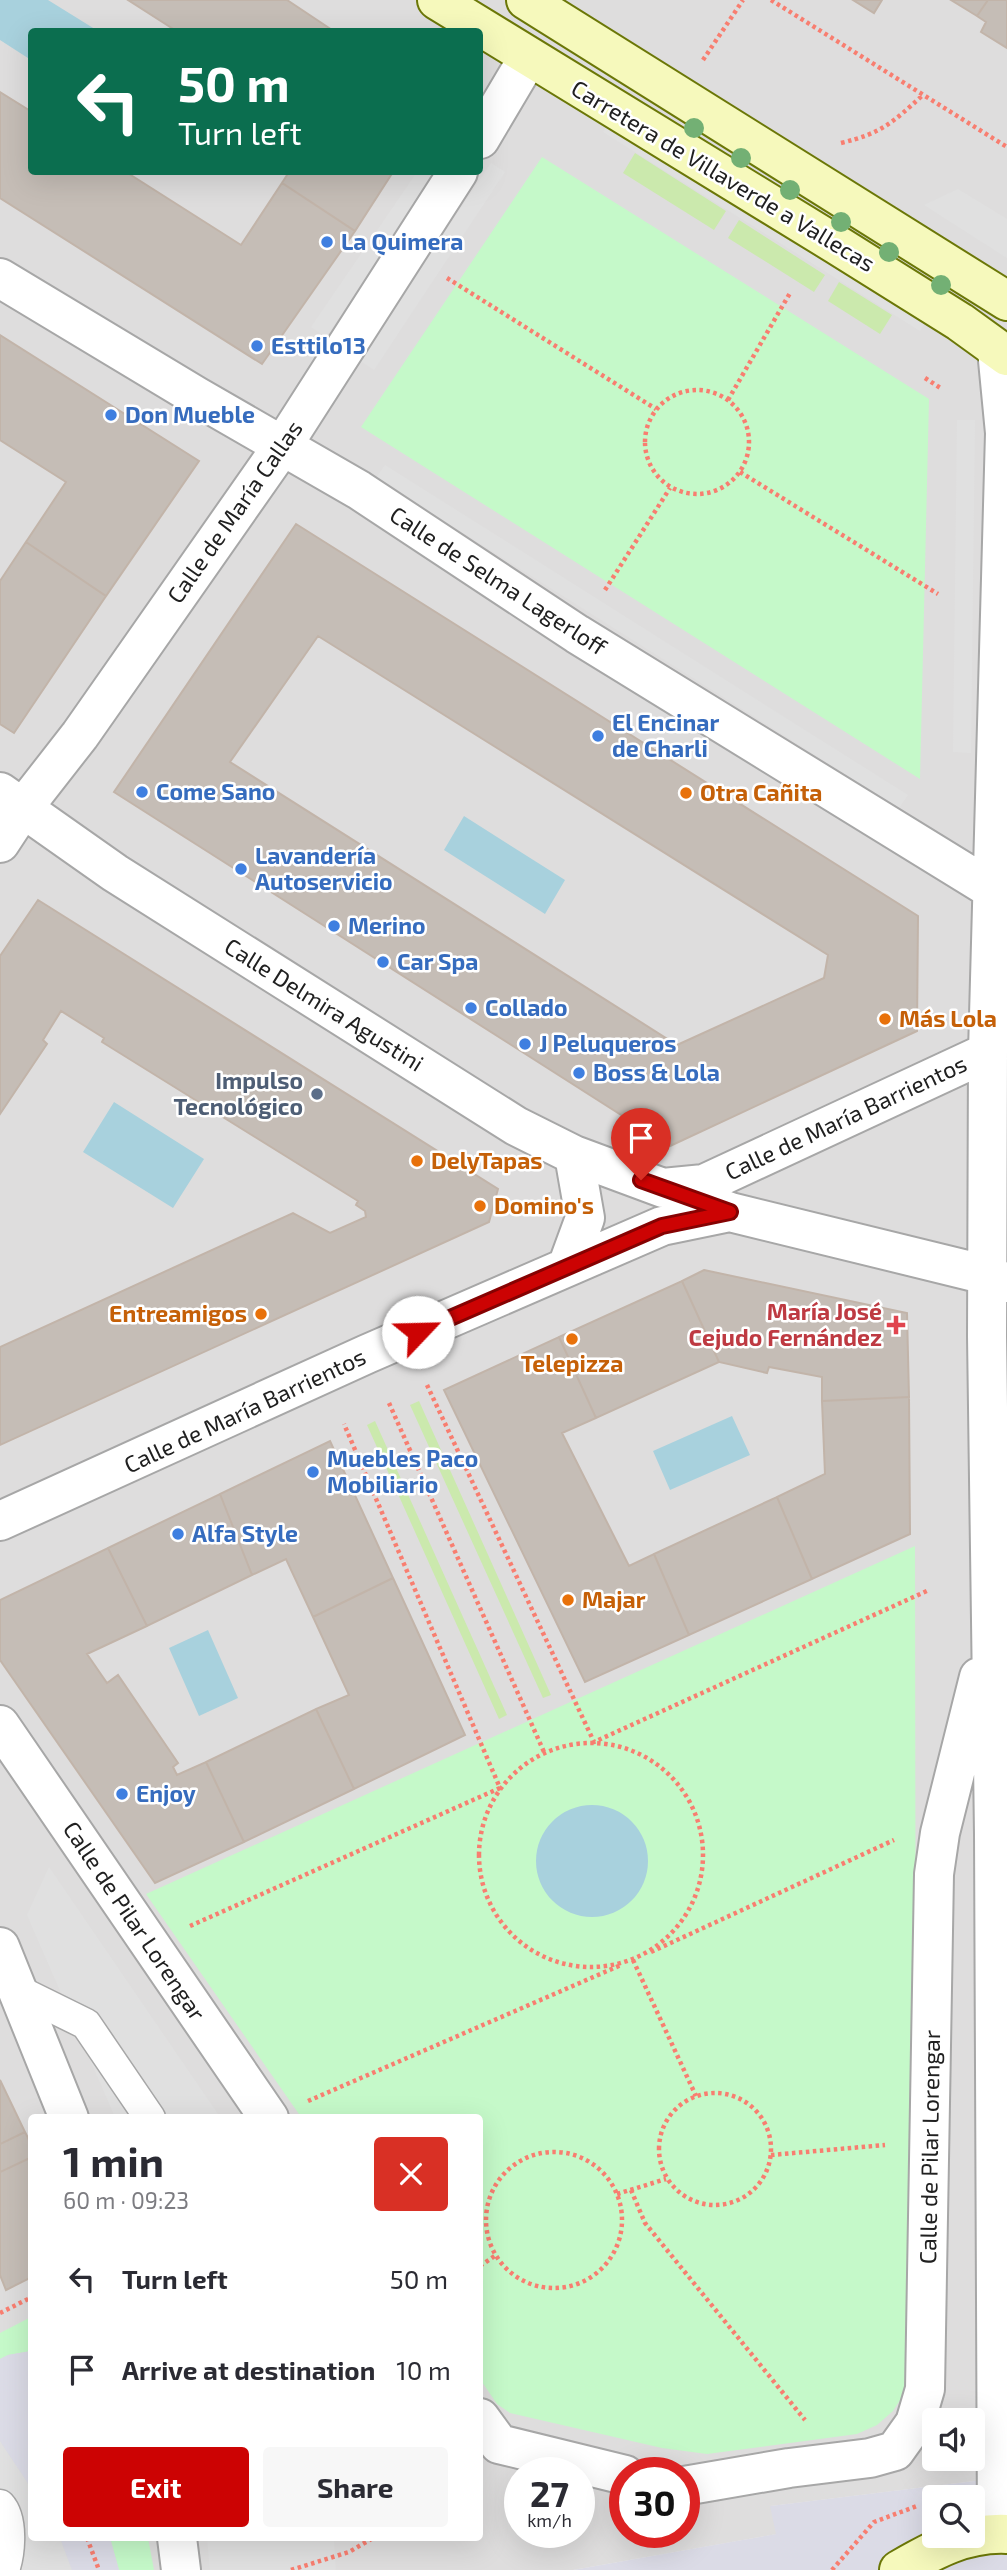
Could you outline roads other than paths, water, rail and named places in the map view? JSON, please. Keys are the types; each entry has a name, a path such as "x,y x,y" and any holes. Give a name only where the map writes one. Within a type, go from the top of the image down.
{"main road":[{"name":"Carretera de Villaverde a Vallecas","path":"437,0 481,28"},
{"name":"Carretera de Villaverde a Vallecas","path":"526,0 1007,301"},
{"name":"Carretera de Villaverde a Vallecas","path":"483,29 837,245 960,322 1002,353"},
{"path":"899,2570 945,2544 1002,2533"}],"street":[{"path":"483,134 528,58"},
{"name":"Calle de María Callas","path":"0,843 12,800 80,735 283,445 456,175"},
{"name":"Calle de Selma Lagerloff","path":"0,278 359,490 577,634 993,890"},
{"path":"1002,353 1005,433 988,1052 997,1279 992,1628 1002,2533"},
{"name":"Calle Delmira Agustini","path":"12,800 115,873 516,1126 574,1155 730,1212 997,1279"},
{"name":"Calle de María Barrientos","path":"704,1184 988,1052"},
{"path":"567,1267 585,1218 574,1155"},
{"name":"Calle Delmira Agustini","path":"663,1188 704,1184"},
{"name":"Calle de María Barrientos","path":"0,1521 367,1354 662,1226 730,1212"},
{"name":"Calle de Pilar Lorengar","path":"700,2483 895,2452 915,2423 925,2389 934,1874 940,1833 992,1628"},
{"name":"Calle de Pilar Lorengar","path":"0,1725 285,2111"},
{"path":"0,1947 9,1982 67,2114"},
{"path":"483,2422 499,2444 609,2471"},
{"path":"177,2541 181,2570"}],"lane":[{"path":"9,1982 86,2024 147,2114"},
{"path":"0,2505 5,2511 10,2553 4,2570"}],"water":[{"path":"0,0 48,0 93,28 28,28 28,58 0,40"},
{"path":"464,816 565,880 545,914 444,850"},
{"path":"114,1102 204,1159 173,1208 83,1152"},
{"path":"732,1416 750,1455 670,1490 653,1451"},
{"path":"208,1630 238,1698 199,1716 169,1648"},
{"path":"592,1805 614,1809 632,1821 644,1839 648,1861 644,1883 632,1901 614,1913 592,1917 570,1913 552,1901 540,1883 536,1861 540,1839 552,1821 570,1809"}],"place":[{"name":"La Quimera","path":"327,242"},
{"name":"Esttilo13","path":"257,346"},
{"name":"Don Mueble","path":"111,415"},
{"name":"El Encinar de Charli","path":"598,736"},
{"name":"Come Sano","path":"142,792"},
{"name":"Otra Cañita","path":"686,793"},
{"name":"Lavandería Autoservicio","path":"241,869"},
{"name":"Merino","path":"334,926"},
{"name":"Car Spa","path":"383,962"},
{"name":"Collado","path":"471,1008"},
{"name":"Más Lola","path":"885,1019"},
{"name":"J Peluqueros","path":"525,1044"},
{"name":"Boss & Lola","path":"579,1073"},
{"name":"Impulso Tecnológico","path":"317,1094"},
{"name":"DelyTapas","path":"417,1161"},
{"name":"Domino's","path":"480,1206"},
{"name":"Entreamigos","path":"261,1314"},
{"name":"María José Cejudo Fernández","path":"896,1325"},
{"name":"Telepizza","path":"572,1339"},
{"name":"Muebles Paco Mobiliario","path":"313,1472"},
{"name":"Alfa Style","path":"178,1534"},
{"name":"Majar","path":"568,1600"},
{"name":"Enjoy","path":"122,1794"}]}
